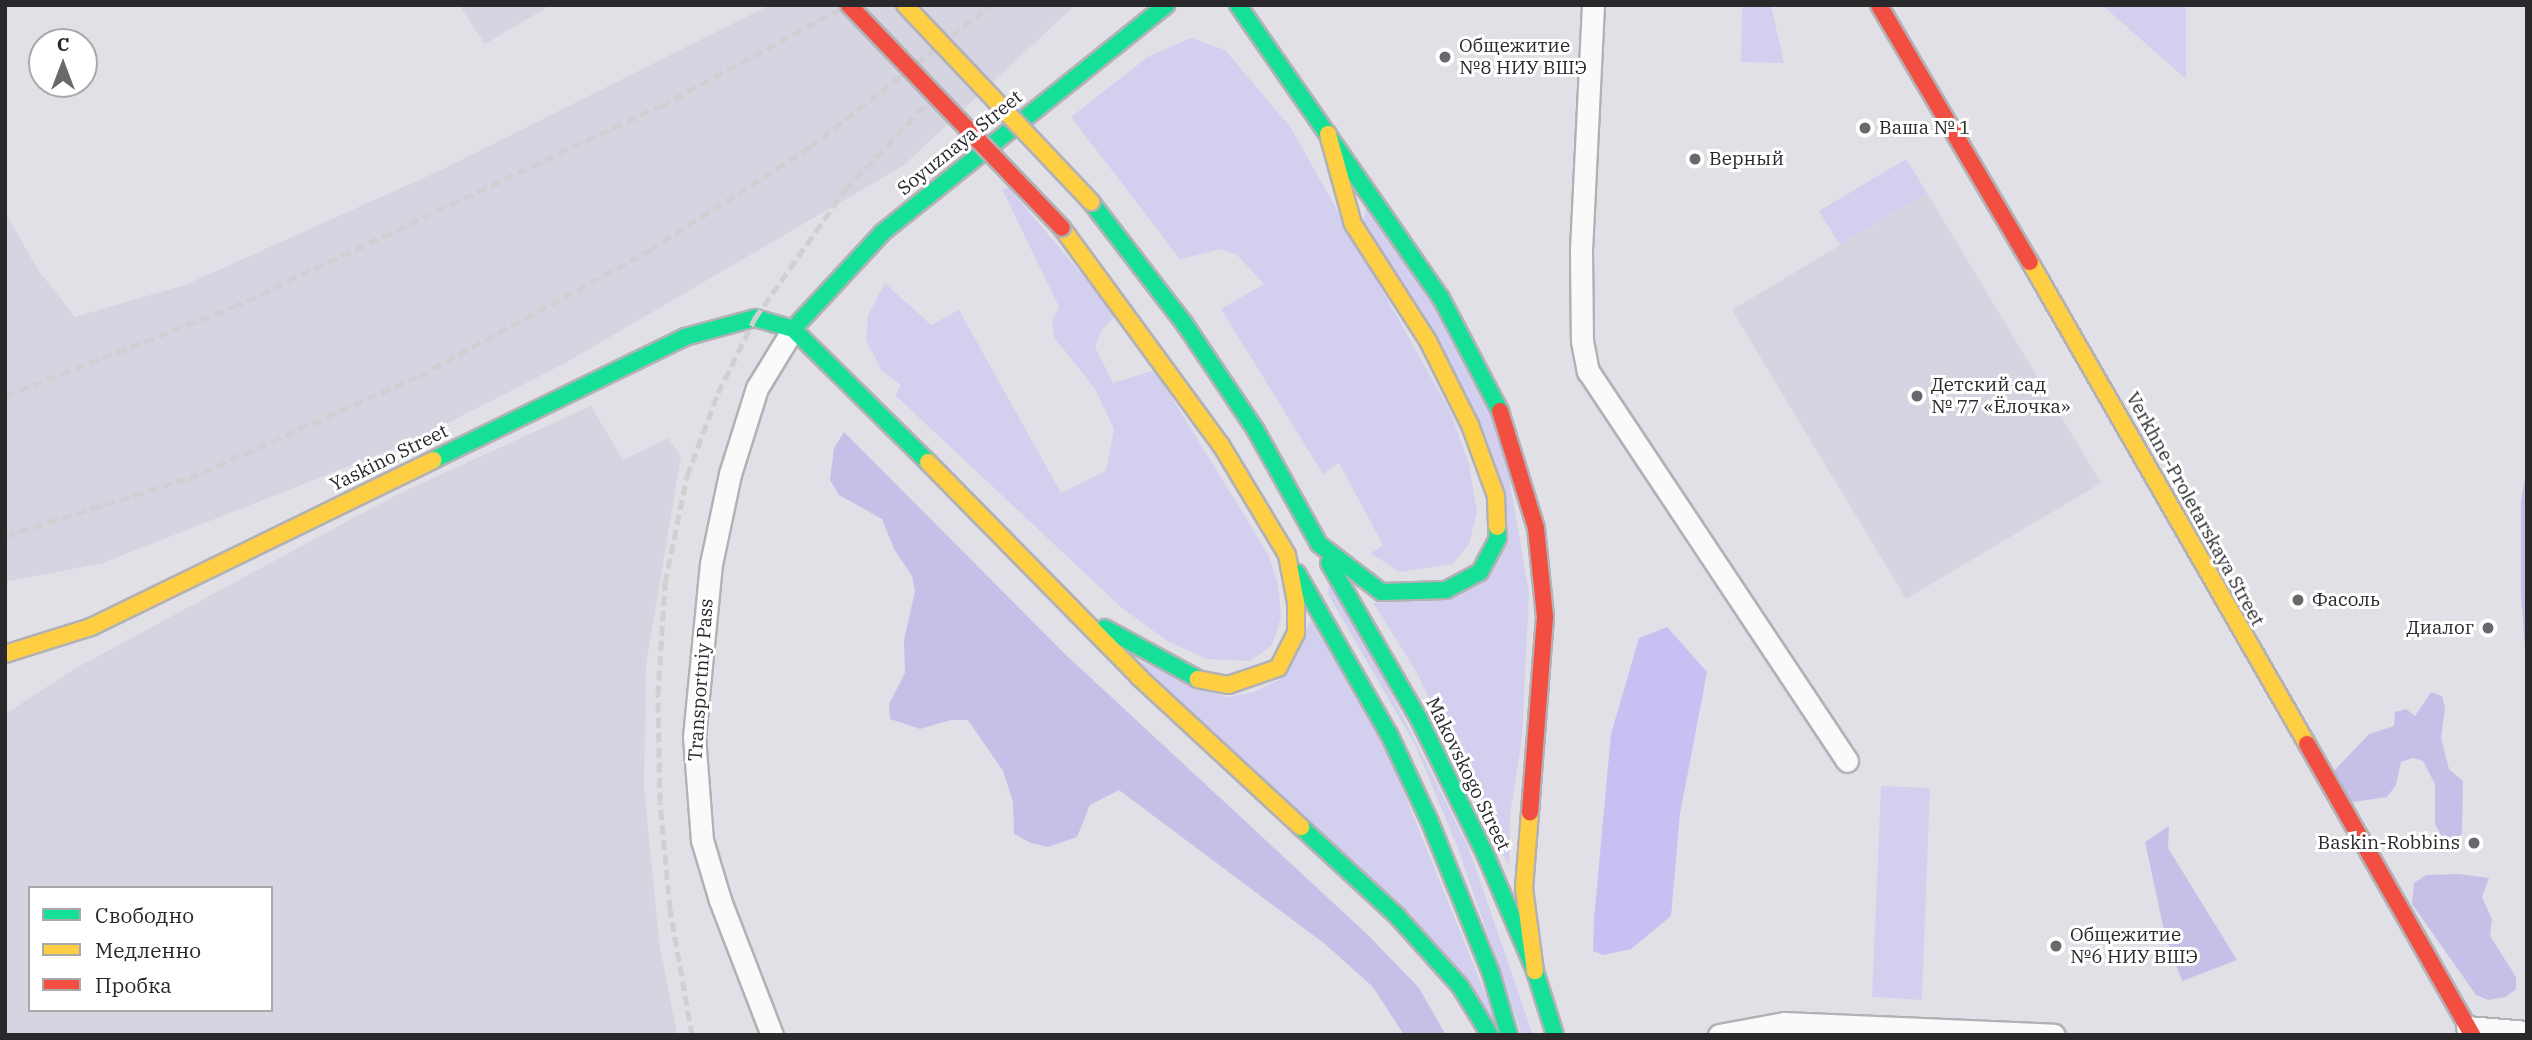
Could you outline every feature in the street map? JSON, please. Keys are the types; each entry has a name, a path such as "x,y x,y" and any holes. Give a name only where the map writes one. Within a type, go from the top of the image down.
{"street":[{"path":"849,5 1062,228 1221,445 1389,734 1430,822 1492,973 1509,1035"},
{"name":"Makovskogo Street","path":"905,5 1091,202 1184,323 1255,429 1418,717 1486,856 1535,971 1555,1035"},
{"name":"Soyuznaya Street","path":"793,329 883,232 1166,5"},
{"path":"1238,5 1441,298 1492,390 1524,480 1536,528 1545,617 1544,679 1524,888 1535,971"},
{"path":"1593,5 1581,250 1582,341 1588,371 1847,761"},
{"name":"Verkhne-Proletarskaya Street","path":"1879,5 2120,415 2469,1031"},
{"path":"1319,544 1381,592 1427,593 1463,583 1479,572 1498,538 1499,520 1496,496 1470,425 1428,341 1353,224 1328,134"},
{"name":"Yaskino Street","path":"5,654 91,627 685,337 755,318 793,329"},
{"path":"793,329 1139,677 1397,916 1460,986 1490,1035"},
{"name":"Transportniy Pass","path":"772,1035 720,900 702,841 694,737 711,564 730,474 757,388 793,329"},
{"path":"1077,613 1204,682 1228,685 1253,680 1278,668 1296,633 1296,602 1287,555"},
{"path":"1719,1035 1784,1023 1831,1028 2054,1035"},
{"path":"2469,1031 2527,1032"}],"shaded area":[{"path":"459,5 551,5 485,44"},
{"path":"770,5 1075,5 904,165 567,362 415,440 103,563 5,582 5,212 38,270 75,317 185,285 439,171"},
{"path":"1742,5 1771,5 1784,63 1741,62"},
{"path":"2102,5 2186,5 2186,79"},
{"path":"1191,38 1225,50 1291,128 1450,411 1469,465 1477,512 1469,544 1453,564 1399,572 1371,553 1383,545 1339,463 1323,474 1221,309 1264,284 1237,255 1221,249 1180,259 1071,117 1149,56"},
{"path":"1906,159 1927,193 1840,245 1819,211"},
{"path":"1009,188 1116,315 1101,331 1095,347 1113,383 1155,370 1268,554 1278,584 1281,617 1272,645 1250,661 1207,659 1167,641 1121,607 895,395 901,385 882,371 866,340 868,315 885,283 931,325 959,310 1061,493 1106,471 1114,429 1095,389 1054,337 1052,321 1059,307 1002,189"},
{"name":"Детский сад № 77 «Ёлочка»","path":"1927,193 2101,483 1906,599 1732,310"},
{"path":"1366,206 1426,290 1502,437 1529,593 1522,738 1510,815 1509,866 1416,671 1373,603 1446,598 1507,530 1363,224"},
{"path":"591,406 623,460 668,438 681,456 646,665 644,786 659,942 677,1035 5,1035 5,714 76,668 398,494"},
{"path":"844,432 1066,655 1368,935 1419,988 1446,1035 1404,1035 1373,987 1325,944 1119,790 1090,805 1077,837 1048,847 1031,843 1014,834 1013,802 1003,771 968,720 951,720 920,729 890,719 889,704 905,673 904,640 915,591 912,576 894,549 882,519 839,495 830,480 834,448"},
{"path":"2527,463 2527,683 2521,592 2521,502"},
{"path":"1329,586 1337,586 1468,846 1533,1035 1522,1035 1459,851 1415,745 1328,594"},
{"path":"1311,620 1383,741 1502,1035 1138,661 1226,697 1252,693 1278,680"},
{"path":"1667,627 1707,672 1680,814 1671,916 1631,949 1604,955 1593,951 1594,919 1611,734 1639,638"},
{"path":"2431,692 2442,696 2445,708 2441,738 2449,769 2463,781 2462,834 2452,842 2441,835 2435,824 2435,784 2423,761 2413,758 2401,762 2396,785 2387,797 2347,803 2332,773 2369,734 2394,726 2395,712 2406,709 2415,716"},
{"path":"1881,786 1930,788 1922,1000 1872,997"},
{"path":"2169,826 2168,848 2237,960 2182,981 2165,935 2145,842"},
{"path":"2458,874 2489,878 2482,897 2492,919 2490,936 2516,977 2516,989 2506,997 2488,1000 2476,995 2412,904 2414,883 2426,875"}],"railway":[{"path":"5,396 233,307 661,106 847,5"},
{"path":"5,536 189,478 419,376 650,250 810,147 991,5"},
{"path":"692,1035 670,909 660,802 658,695 665,583 687,476 718,393 755,318 845,190 932,98"}],"traffic: fast":[{"path":"793,329 883,232 1166,5"},
{"path":"1238,5 1441,298 1500,411"},
{"path":"1091,202 1184,323 1255,429 1319,544 1381,592 1446,590 1480,572 1498,538 1497,527"},
{"path":"433,460 685,337 755,318 793,329 928,462"},
{"path":"1329,563 1418,717 1486,856 1535,971 1555,1035"},
{"path":"1297,573 1389,734 1430,822 1491,973 1509,1035"},
{"path":"1105,628 1198,679"},
{"path":"1301,827 1397,916 1460,986 1490,1035"}],"traffic: slow":[{"path":"905,5 1091,202"},
{"path":"1328,134 1353,224 1428,341 1470,425 1496,496 1497,527"},
{"path":"1062,228 1221,445 1287,555 1296,602 1296,633 1278,668 1228,685 1198,679"},
{"path":"2030,262 2307,744"},
{"path":"5,654 91,627 433,460"},
{"path":"928,462 1139,677 1301,827"},
{"path":"1530,812 1524,888 1535,971"}],"traffic: jam":[{"path":"849,5 1062,228"},
{"path":"1879,5 2030,262"},
{"path":"1500,411 1536,528 1545,617 1530,812"},
{"path":"2307,744 2472,1035"}],"place":[{"name":"Общежитие №8 НИУ ВШЭ","path":"1445,57"},
{"name":"Ваша № 1","path":"1865,128"},
{"name":"Верный","path":"1695,159"},
{"name":"Детский сад № 77 «Ёлочка»","path":"1917,396"},
{"name":"Фасоль","path":"2298,600"},
{"name":"Диалог","path":"2488,628"},
{"name":"Baskin-Robbins","path":"2474,843"},
{"name":"Общежитие №6 НИУ ВШЭ","path":"2056,946"}]}
